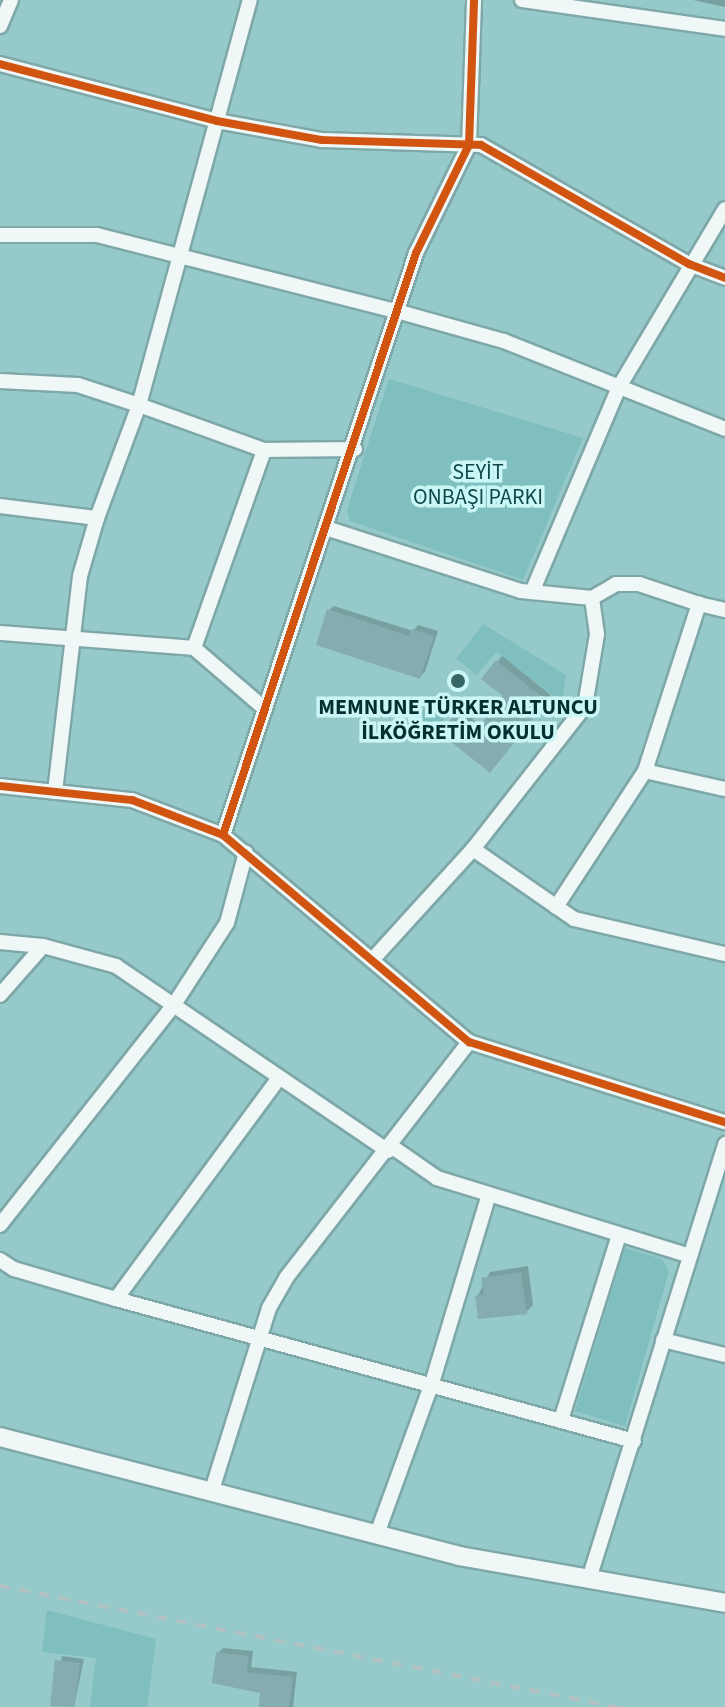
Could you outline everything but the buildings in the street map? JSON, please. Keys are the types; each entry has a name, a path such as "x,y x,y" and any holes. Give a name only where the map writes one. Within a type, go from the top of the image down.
{"street":[{"path":"0,26 11,0"},
{"path":"55,792 80,576 97,518 139,405 250,0"},
{"path":"223,835 329,529 400,312 416,253 469,145 474,0"},
{"path":"522,0 634,6 725,29"},
{"path":"0,64 217,121 322,140 481,145 689,264 725,278"},
{"path":"532,592 619,387 689,264 725,209"},
{"path":"0,235 97,235 400,312 504,341 725,429"},
{"path":"0,381 78,385 264,450 355,449"},
{"path":"194,648 264,450"},
{"path":"0,506 97,518"},
{"path":"329,529 532,592 592,598 616,584 639,584 725,610"},
{"path":"373,959 473,849 585,706 597,634 592,598"},
{"path":"556,907 645,771 699,604"},
{"path":"0,633 72,642 194,648 265,709"},
{"path":"645,771 725,789"},
{"path":"0,786 132,800 223,835 469,1042 725,1122"},
{"path":"473,849 574,919 725,954"},
{"path":"0,1225 173,1006 227,923 246,852"},
{"path":"0,942 43,946 116,966 279,1078 437,1178 488,1197 687,1255"},
{"path":"0,995 43,946"},
{"path":"212,1490 261,1336 286,1278 469,1042"},
{"path":"116,1299 279,1078"},
{"path":"589,1579 634,1441 687,1255 725,1144"},
{"path":"377,1534 432,1383 488,1197"},
{"path":"561,1420 619,1235"},
{"path":"0,1260 14,1269 116,1299 261,1336 634,1441"},
{"path":"663,1340 725,1355"},
{"path":"0,1437 459,1556 725,1603"}],"green space":[{"name":"SEYİT ONBAŞI PARKI","path":"389,379 583,438 523,580 350,521 347,510"},
{"path":"483,624 566,675 562,702 496,652 477,675 456,659"},
{"path":"434,697 451,710 432,734 415,720"},
{"path":"625,1248 662,1259 669,1271 625,1426 575,1411"},
{"path":"47,1610 156,1639 147,1707 90,1707 96,1658 42,1652"}],"railway":[{"path":"0,1586 617,1707"}],"cycle path":[{"path":"223,835 416,253 469,145 474,0"},
{"path":"0,64 217,121 322,140 481,145 689,264 725,278"},
{"path":"0,786 132,800 223,835 469,1042 725,1122"}],"place":[{"name":"MEMNUNE TÜRKER ALTUNCU İLKÖĞRETİM OKULU","path":"458,681"}]}
